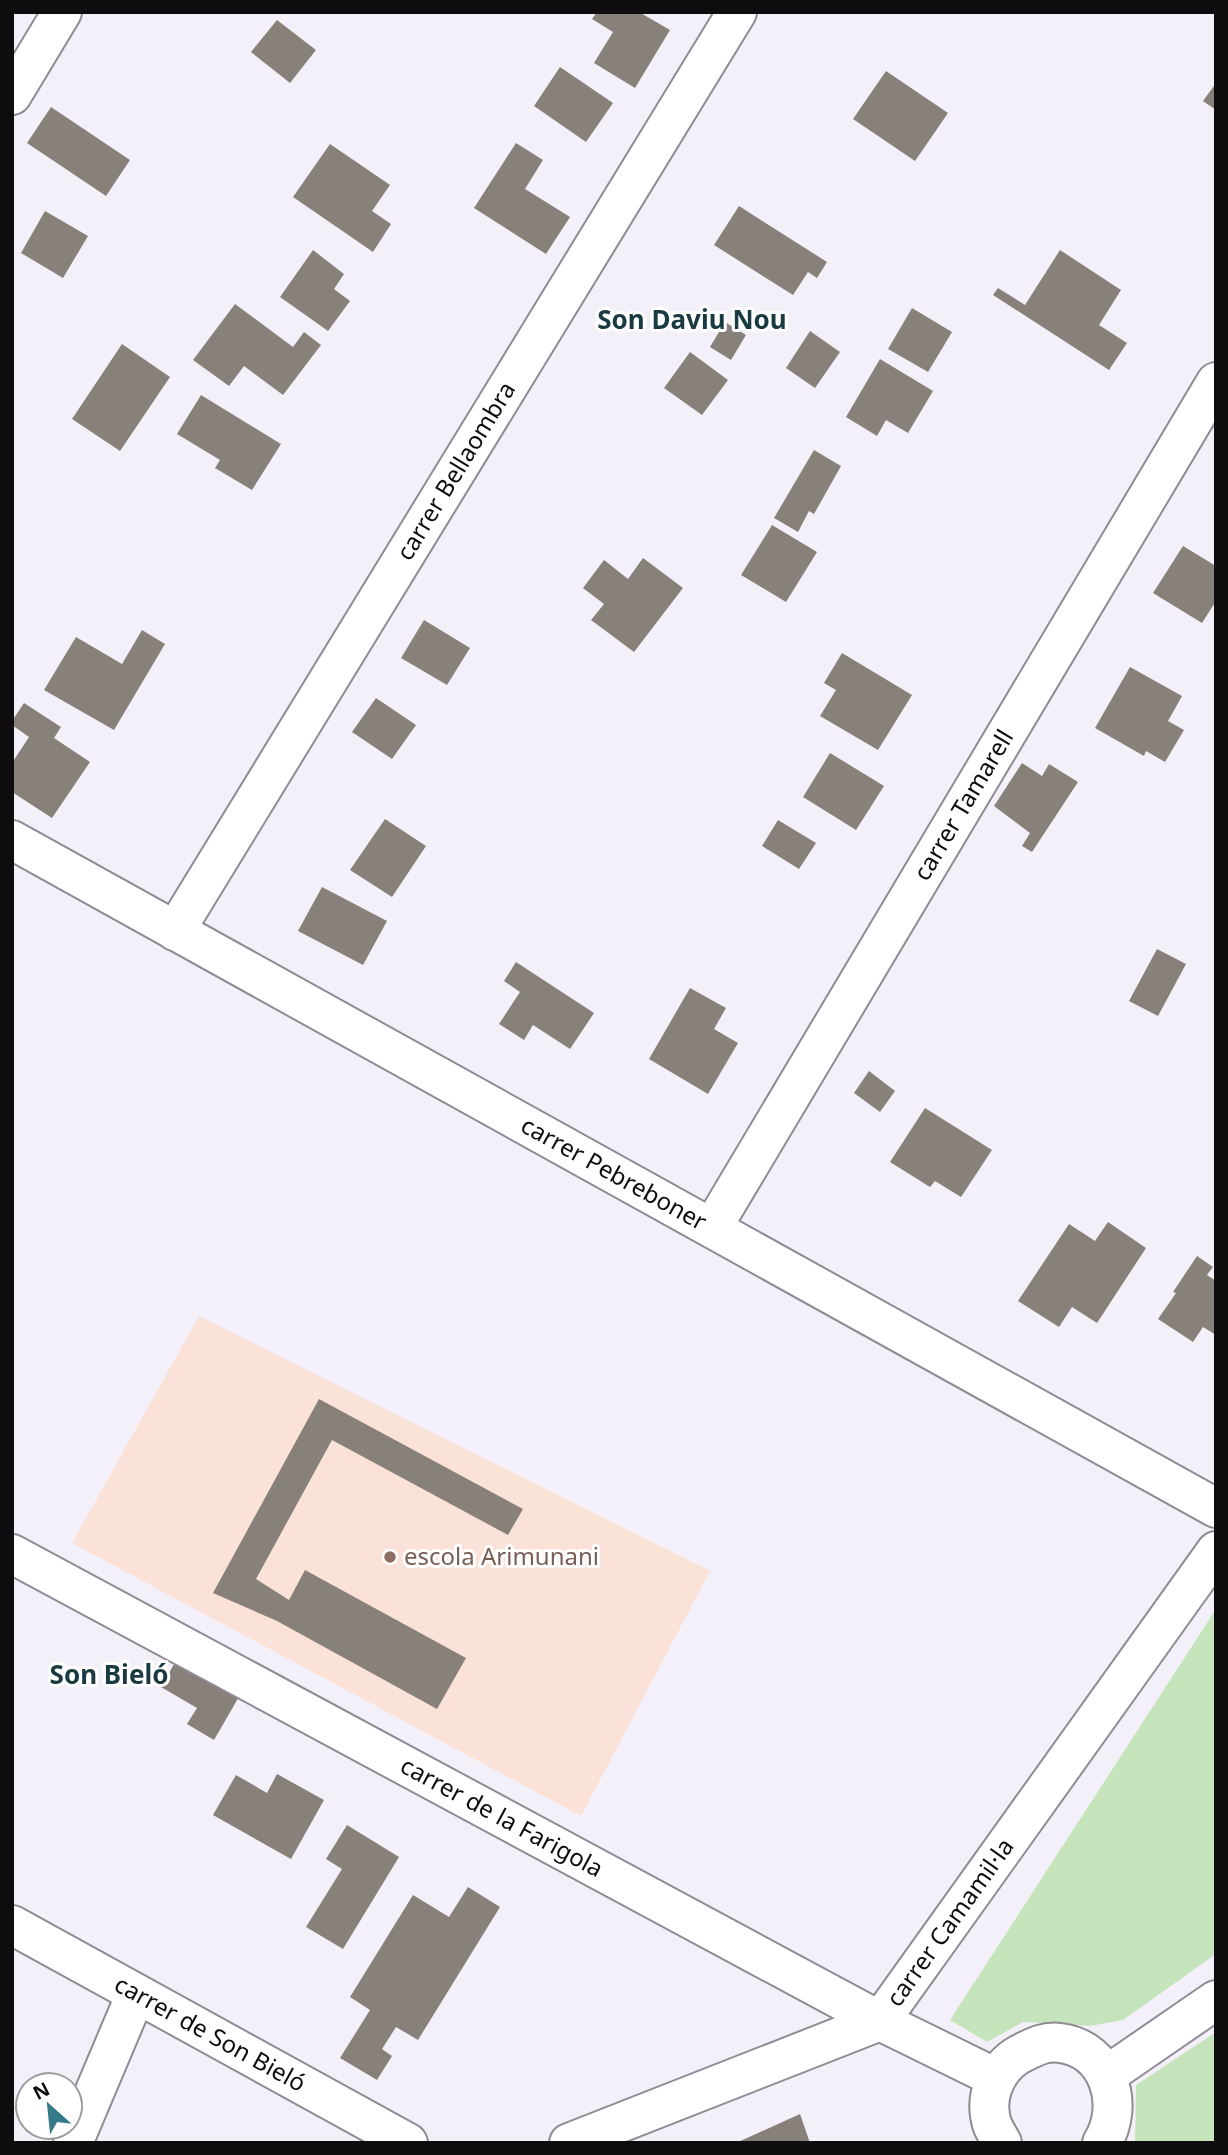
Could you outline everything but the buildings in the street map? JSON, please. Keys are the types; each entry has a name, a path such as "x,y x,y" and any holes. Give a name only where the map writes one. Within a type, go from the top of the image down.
{"street":[{"path":"12,95 62,12"},
{"name":"carrer Bellaombra","path":"175,931 737,12"},
{"name":"carrer Tamarell","path":"712,1228 1216,382"},
{"name":"carrer Pebreboner","path":"12,840 1216,1508"},
{"name":"carrer Camamil·la","path":"569,2143 880,2021 1216,1551"},
{"name":"carrer de la Farigola","path":"12,1554 880,2021 996,2077"},
{"name":"carrer de Son Bieló","path":"12,1925 408,2143"},
{"path":"73,2143 136,1994"},
{"path":"1107,2075 1216,2000"},
{"path":"1002,2143 992,2124 989,2104 996,2077 1013,2057 1040,2044 1061,2043 1085,2052 1107,2075 1114,2095 1114,2117 1102,2143"}],"shaded area":[{"name":"escola Arimunani","path":"199,1316 710,1571 581,1816 72,1543"}],"green space":[{"path":"1216,1609 1216,1954 1123,2020 1090,2026 1023,2022 987,2042 950,2020"},
{"path":"1216,2032 1216,2143 1135,2143 1136,2085"}],"place":[{"name":"escola Arimunani","path":"390,1557"}],"district":[{"name":"Son Daviu Nou","path":"692,320"},
{"name":"Son Bieló","path":"109,1675"}]}
